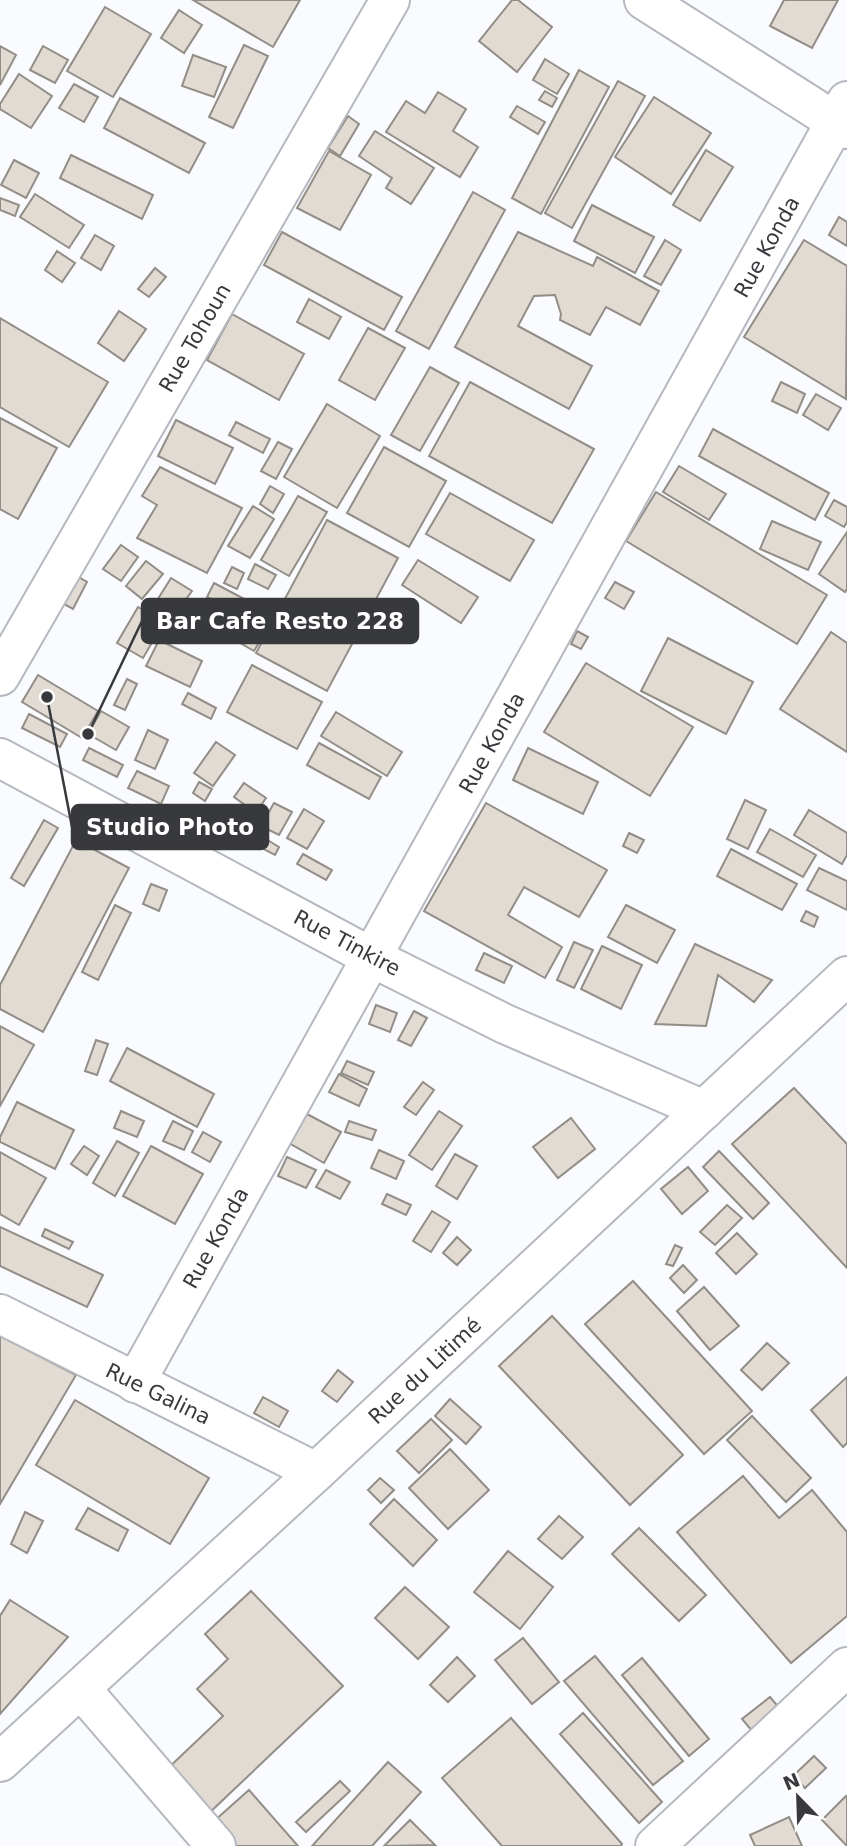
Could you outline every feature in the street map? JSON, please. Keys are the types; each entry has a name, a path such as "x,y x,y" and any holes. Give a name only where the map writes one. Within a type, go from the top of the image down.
{"street":[{"name":"Rue Tohoun","path":"0,676 390,0"},
{"path":"644,0 843,118"},
{"name":"Rue Konda","path":"135,1383 843,118"},
{"name":"Rue Tinkire","path":"0,758 373,958 505,1024 704,1110"},
{"name":"Rue du Litimé","path":"0,1762 316,1472 847,976"},
{"name":"Rue Galina","path":"0,1314 316,1472"},
{"path":"655,1846 847,1667"},
{"path":"81,1689 216,1846"}],"building":[{"path":"193,0 300,0 273,47"},
{"path":"512,0 518,0 552,27 517,72 479,41"},
{"path":"784,0 838,0 812,48 770,26"},
{"path":"105,7 151,34 113,97 67,71"},
{"path":"179,10 202,25 184,53 161,38"},
{"path":"244,45 268,56 233,128 209,117"},
{"path":"0,46 16,55 0,85"},
{"path":"43,46 68,60 55,83 30,70"},
{"path":"193,55 226,67 214,97 182,86"},
{"path":"545,59 569,74 557,94 533,80"},
{"path":"579,70 609,87 541,214 512,198"},
{"path":"19,74 52,96 31,128 0,109 0,104"},
{"path":"618,81 645,96 572,228 545,213"},
{"path":"74,84 98,97 84,122 59,108"},
{"path":"545,91 557,98 552,107 539,100"},
{"path":"438,92 466,109 453,131 478,147 460,177 386,132 406,101 425,113"},
{"path":"654,97 711,133 671,194 615,157"},
{"path":"120,98 205,143 189,173 104,128"},
{"path":"517,106 545,122 538,134 510,117"},
{"path":"348,116 359,124 340,156 328,148"},
{"path":"375,131 434,168 411,204 386,188 392,178 359,156"},
{"path":"706,150 733,167 700,221 673,205"},
{"path":"329,151 371,175 340,230 297,208"},
{"path":"71,155 153,195 142,219 60,178"},
{"path":"14,160 39,173 26,198 1,185"},
{"path":"473,192 505,210 429,349 396,331"},
{"path":"35,194 84,225 69,248 20,217"},
{"path":"0,198 19,205 15,216 0,210"},
{"path":"592,205 654,237 635,273 574,241"},
{"path":"839,217 847,222 847,246 829,235"},
{"path":"282,232 402,297 384,330 264,265"},
{"path":"518,232 593,266 597,257 659,291 640,325 606,307 590,335 560,320 561,314 555,295 534,296 518,326 592,366 569,409 455,347"},
{"path":"95,235 114,246 101,270 81,258"},
{"path":"665,240 681,250 661,285 644,276"},
{"path":"804,240 847,266 846,399 744,337"},
{"path":"57,251 75,263 62,282 45,270"},
{"path":"155,268 166,277 149,297 138,289"},
{"path":"309,299 341,317 329,339 297,322"},
{"path":"119,311 146,329 124,361 98,343"},
{"path":"232,314 304,354 279,400 207,360"},
{"path":"0,318 108,382 69,447 0,407"},
{"path":"368,328 405,348 375,400 339,380"},
{"path":"430,367 459,383 420,451 391,435"},
{"path":"470,382 594,449 552,523 429,456"},
{"path":"781,382 805,394 797,413 772,401"},
{"path":"816,394 841,408 828,430 803,415"},
{"path":"327,404 380,436 337,508 284,477"},
{"path":"0,418 57,448 18,519 0,509"},
{"path":"176,420 233,448 215,484 158,456"},
{"path":"236,422 270,439 263,453 229,435"},
{"path":"713,429 829,493 815,520 699,456"},
{"path":"278,442 292,449 276,479 261,471"},
{"path":"384,447 446,481 409,547 347,513"},
{"path":"679,466 726,494 709,520 663,492"},
{"path":"160,467 242,508 207,573 137,538 157,505 142,496"},
{"path":"270,486 284,494 273,513 260,504"},
{"path":"656,492 827,595 797,644 626,541"},
{"path":"450,493 534,540 510,581 426,534"},
{"path":"298,496 327,512 289,576 261,560"},
{"path":"834,500 847,507 847,522 844,527 825,516"},
{"path":"253,506 274,519 250,558 228,546"},
{"path":"327,520 398,558 327,691 256,653"},
{"path":"772,521 821,542 808,570 760,549"},
{"path":"847,532 847,589 845,592 819,574"},
{"path":"121,545 138,557 121,581 103,569"},
{"path":"418,560 478,597 461,623 402,585"},
{"path":"146,561 163,574 142,599 126,586"},
{"path":"255,564 276,575 268,589 248,579"},
{"path":"232,567 244,573 237,589 224,583"},
{"path":"68,571 87,582 73,609 53,598"},
{"path":"171,578 192,591 175,614 156,602"},
{"path":"615,582 634,592 624,609 605,598"},
{"path":"214,583 248,601 241,614 207,597"},
{"path":"138,607 164,622 143,658 117,643"},
{"path":"216,616 238,627 230,643 208,632"},
{"path":"250,626 264,634 254,651 240,643"},
{"path":"577,631 588,637 581,649 571,644"},
{"path":"831,632 847,643 847,752 780,709"},
{"path":"668,638 753,682 726,734 641,691"},
{"path":"159,640 202,661 190,687 146,666"},
{"path":"586,663 693,727 650,796 544,732"},
{"path":"252,665 322,702 297,749 227,712"},
{"path":"38,675 98,711 82,738 22,702"},
{"path":"127,679 137,684 125,710 114,705"},
{"path":"188,693 216,708 211,719 182,704"},
{"path":"101,711 129,727 116,750 88,734"},
{"path":"336,712 402,752 387,776 321,736"},
{"path":"29,714 67,734 60,747 22,728"},
{"path":"148,730 168,740 155,769 135,760"},
{"path":"216,742 235,755 213,786 194,773"},
{"path":"319,743 381,777 369,799 307,765"},
{"path":"89,748 123,765 117,777 83,760"},
{"path":"528,748 598,782 583,814 513,780"},
{"path":"137,771 169,786 161,804 128,788"},
{"path":"199,782 212,789 205,801 193,793"},
{"path":"244,783 266,798 256,813 234,797"},
{"path":"745,800 766,810 748,849 727,839"},
{"path":"274,803 292,812 279,835 261,826"},
{"path":"486,803 607,870 579,917 524,887 508,915 562,947 545,978 424,911"},
{"path":"225,805 237,813 224,832 212,824"},
{"path":"304,809 324,821 307,849 287,838"},
{"path":"809,810 847,833 847,855 842,864 794,835"},
{"path":"44,820 58,828 24,886 11,878"},
{"path":"770,829 816,855 803,877 757,852"},
{"path":"629,833 644,840 637,853 623,846"},
{"path":"261,836 279,847 275,855 256,845"},
{"path":"76,840 129,868 43,1032 0,1009 0,985"},
{"path":"731,849 797,884 782,910 717,876"},
{"path":"303,854 332,870 326,880 297,864"},
{"path":"819,868 847,881 847,910 807,890"},
{"path":"151,884 167,890 159,911 143,904"},
{"path":"115,905 131,913 98,980 82,972"},
{"path":"626,905 675,930 657,963 608,937"},
{"path":"806,911 818,917 814,927 801,921"},
{"path":"574,942 593,950 574,988 557,980"},
{"path":"695,944 772,980 754,1002 718,975 706,1026 655,1024"},
{"path":"602,946 642,965 621,1009 581,989"},
{"path":"484,953 512,966 504,983 476,970"},
{"path":"376,1005 397,1013 390,1032 369,1024"},
{"path":"414,1011 427,1018 411,1046 398,1040"},
{"path":"0,1026 34,1045 0,1106"},
{"path":"96,1040 108,1044 97,1075 85,1071"},
{"path":"127,1048 214,1094 197,1127 110,1081"},
{"path":"347,1061 374,1072 368,1085 341,1073"},
{"path":"339,1074 367,1089 359,1106 329,1092"},
{"path":"423,1082 434,1090 416,1115 404,1107"},
{"path":"794,1088 847,1144 847,1268 732,1144"},
{"path":"17,1102 74,1130 55,1169 0,1142"},
{"path":"121,1111 144,1121 137,1137 114,1128"},
{"path":"439,1111 462,1126 432,1170 409,1155"},
{"path":"305,1113 341,1132 324,1163 289,1143"},
{"path":"571,1118 595,1149 558,1178 533,1147"},
{"path":"173,1121 193,1131 184,1150 163,1141"},
{"path":"349,1121 376,1130 372,1140 345,1132"},
{"path":"203,1132 221,1142 210,1162 192,1152"},
{"path":"117,1141 139,1153 115,1196 93,1183"},
{"path":"84,1146 99,1156 87,1175 71,1164"},
{"path":"151,1146 203,1174 175,1224 123,1196"},
{"path":"379,1150 404,1161 396,1179 371,1168"},
{"path":"719,1151 769,1203 753,1219 703,1167"},
{"path":"0,1152 46,1178 19,1225 0,1214"},
{"path":"455,1154 477,1166 457,1199 436,1186"},
{"path":"287,1157 316,1170 306,1188 278,1176"},
{"path":"688,1167 708,1191 682,1214 661,1189"},
{"path":"326,1170 350,1182 340,1199 316,1187"},
{"path":"387,1194 411,1205 406,1215 382,1204"},
{"path":"727,1205 742,1218 715,1245 700,1232"},
{"path":"432,1211 450,1222 431,1252 413,1241"},
{"path":"0,1227 103,1275 87,1307 0,1266"},
{"path":"45,1229 73,1242 69,1249 42,1236"},
{"path":"737,1233 757,1254 736,1274 716,1253"},
{"path":"457,1237 471,1250 457,1265 443,1253"},
{"path":"675,1245 682,1248 673,1266 666,1264"},
{"path":"683,1265 697,1280 684,1293 670,1278"},
{"path":"633,1281 752,1411 704,1454 585,1324"},
{"path":"704,1287 739,1326 710,1350 677,1311"},
{"path":"552,1316 683,1455 630,1505 499,1366"},
{"path":"0,1336 76,1375 0,1504"},
{"path":"767,1343 789,1363 762,1390 741,1370"},
{"path":"338,1370 353,1382 337,1402 322,1391"},
{"path":"847,1377 847,1443 843,1447 811,1410"},
{"path":"263,1397 288,1411 279,1427 254,1413"},
{"path":"450,1399 481,1427 466,1444 435,1416"},
{"path":"75,1400 209,1478 170,1544 36,1465"},
{"path":"752,1416 811,1478 786,1502 727,1440"},
{"path":"431,1419 452,1440 419,1473 397,1451"},
{"path":"450,1449 489,1490 448,1529 409,1488"},
{"path":"743,1476 779,1518 812,1490 847,1532 847,1616 791,1663 677,1532"},
{"path":"380,1478 394,1490 381,1503 368,1490"},
{"path":"394,1499 437,1540 413,1566 370,1524"},
{"path":"88,1508 128,1530 118,1551 76,1529"},
{"path":"25,1512 43,1521 27,1553 11,1544"},
{"path":"559,1516 583,1537 562,1559 538,1539"},
{"path":"639,1528 706,1595 679,1621 612,1554"},
{"path":"508,1551 553,1587 520,1629 474,1592"},
{"path":"405,1587 449,1627 418,1659 375,1618"},
{"path":"251,1591 343,1686 206,1816 164,1772 223,1716 197,1689 228,1659 205,1634"},
{"path":"10,1600 68,1637 0,1714 0,1616"},
{"path":"523,1638 559,1682 532,1704 495,1660"},
{"path":"595,1656 683,1761 653,1785 564,1681"},
{"path":"457,1657 475,1676 448,1702 430,1685"},
{"path":"642,1658 709,1739 689,1756 622,1675"},
{"path":"770,1697 781,1710 753,1732 742,1719"},
{"path":"583,1713 662,1802 639,1823 560,1734"},
{"path":"511,1718 621,1846 502,1846 442,1778"},
{"path":"814,1756 826,1768 805,1788 793,1776"},
{"path":"388,1762 421,1792 372,1846 312,1846"},
{"path":"340,1781 350,1791 306,1832 296,1822"},
{"path":"249,1790 298,1846 237,1846 214,1821"},
{"path":"847,1797 847,1846 822,1820"},
{"path":"789,1817 802,1846 755,1846 750,1835"},
{"path":"410,1820 435,1845 384,1846"}],"place":[{"name":"Studio Photo","path":"47,697"},
{"name":"Bar Cafe Resto 228","path":"88,734"}]}
